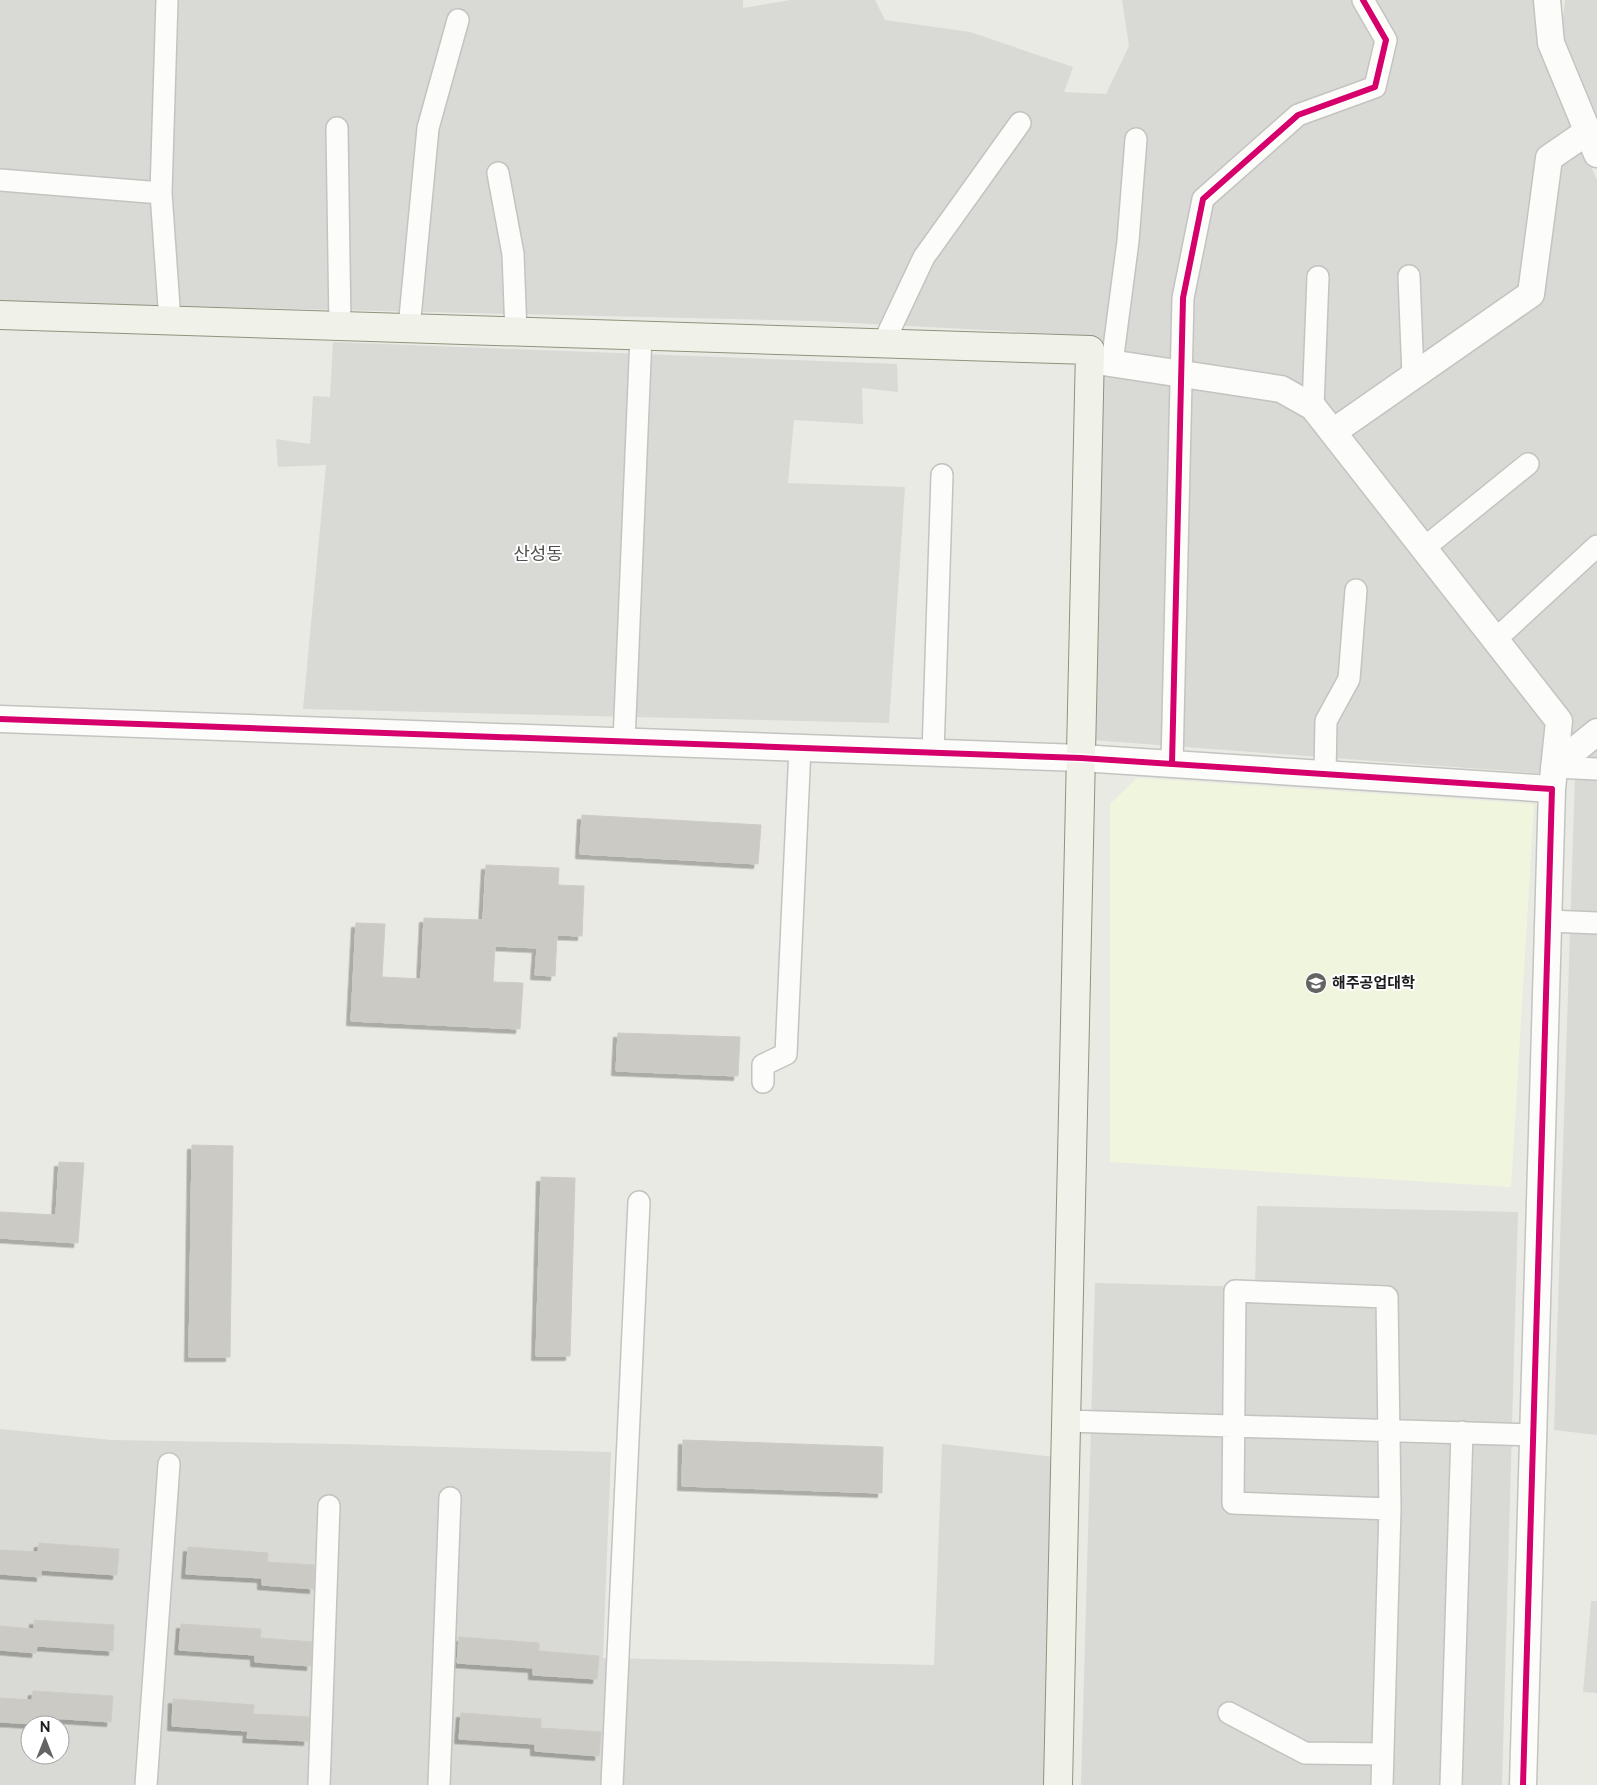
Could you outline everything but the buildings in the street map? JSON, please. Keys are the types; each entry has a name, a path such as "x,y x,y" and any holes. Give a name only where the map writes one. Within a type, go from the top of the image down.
{"main road":[{"path":"0,315 1090,350 1101,361 1081,758 1058,1785"}],"street":[{"path":"167,0 161,193 170,321"},
{"path":"1172,764 1183,298 1203,199 1298,115 1375,87 1386,40 1363,0"},
{"path":"1333,432 1531,294 1550,158 1592,143 1551,43 1547,0"},
{"path":"409,328 428,128 458,20"},
{"path":"883,344 924,257 1020,123"},
{"path":"337,128 340,326"},
{"path":"1136,139 1128,241 1101,361 1281,389 1313,407 1559,721 1553,778 1548,921 1523,1785"},
{"path":"498,173 513,254 516,332"},
{"path":"0,180 161,193"},
{"path":"1409,276 1413,376"},
{"path":"1313,407 1318,277"},
{"path":"624,742 641,336"},
{"path":"1424,548 1528,464"},
{"path":"933,753 942,475"},
{"path":"1495,640 1597,546"},
{"path":"1325,774 1326,721 1350,680 1356,590"},
{"path":"0,719 1081,758 1325,774 1553,778 1597,769"},
{"path":"1553,778 1597,732"},
{"path":"763,1082 763,1065 786,1054 800,748"},
{"path":"1548,921 1597,923"},
{"path":"612,1785 639,1202"},
{"path":"1382,1785 1390,1509 1387,1297 1235,1291 1233,1503 1390,1509"},
{"path":"1066,1421 1534,1435"},
{"path":"1452,1785 1462,1432"},
{"path":"146,1785 169,1464"},
{"path":"439,1785 450,1498"},
{"path":"319,1785 329,1506"},
{"path":"1229,1713 1305,1753 1382,1754"}],"shaded area":[{"path":"0,0 743,0 743,8 791,0 875,0 885,20 970,32 1073,67 1064,92 1106,94 1129,46 1122,0 1533,0 1537,22 1582,147 1597,180 1597,1435 1554,1430 1575,776 1092,740 1098,336 816,321 0,302"},
{"path":"1565,0 1597,0 1597,128 1560,43"},
{"path":"333,342 897,364 898,392 862,388 863,424 794,420 788,483 905,487 889,723 303,709 326,465 278,467 276,439 310,444 313,396 330,397"},
{"name":"해주공업대학","path":"1137,778 1534,804 1511,1187 1110,1162 1110,804"},
{"path":"1257,1206 1518,1212 1502,1785 1081,1785 1095,1283 1255,1287"},
{"path":"0,1429 111,1440 341,1444 611,1452 603,1658 934,1665 942,1444 1054,1457 1048,1785 0,1785"},
{"path":"1591,1601 1597,1601 1597,1693 1583,1692"}],"cycle path":[{"path":"1172,764 1183,298 1203,199 1298,115 1375,87 1386,40 1363,0"},
{"path":"0,719 1081,758 1552,789 1523,1785"}],"place":[{"name":"해주공업대학","path":"1316,983"}],"district":[{"name":"산성동","path":"538,554"}]}
